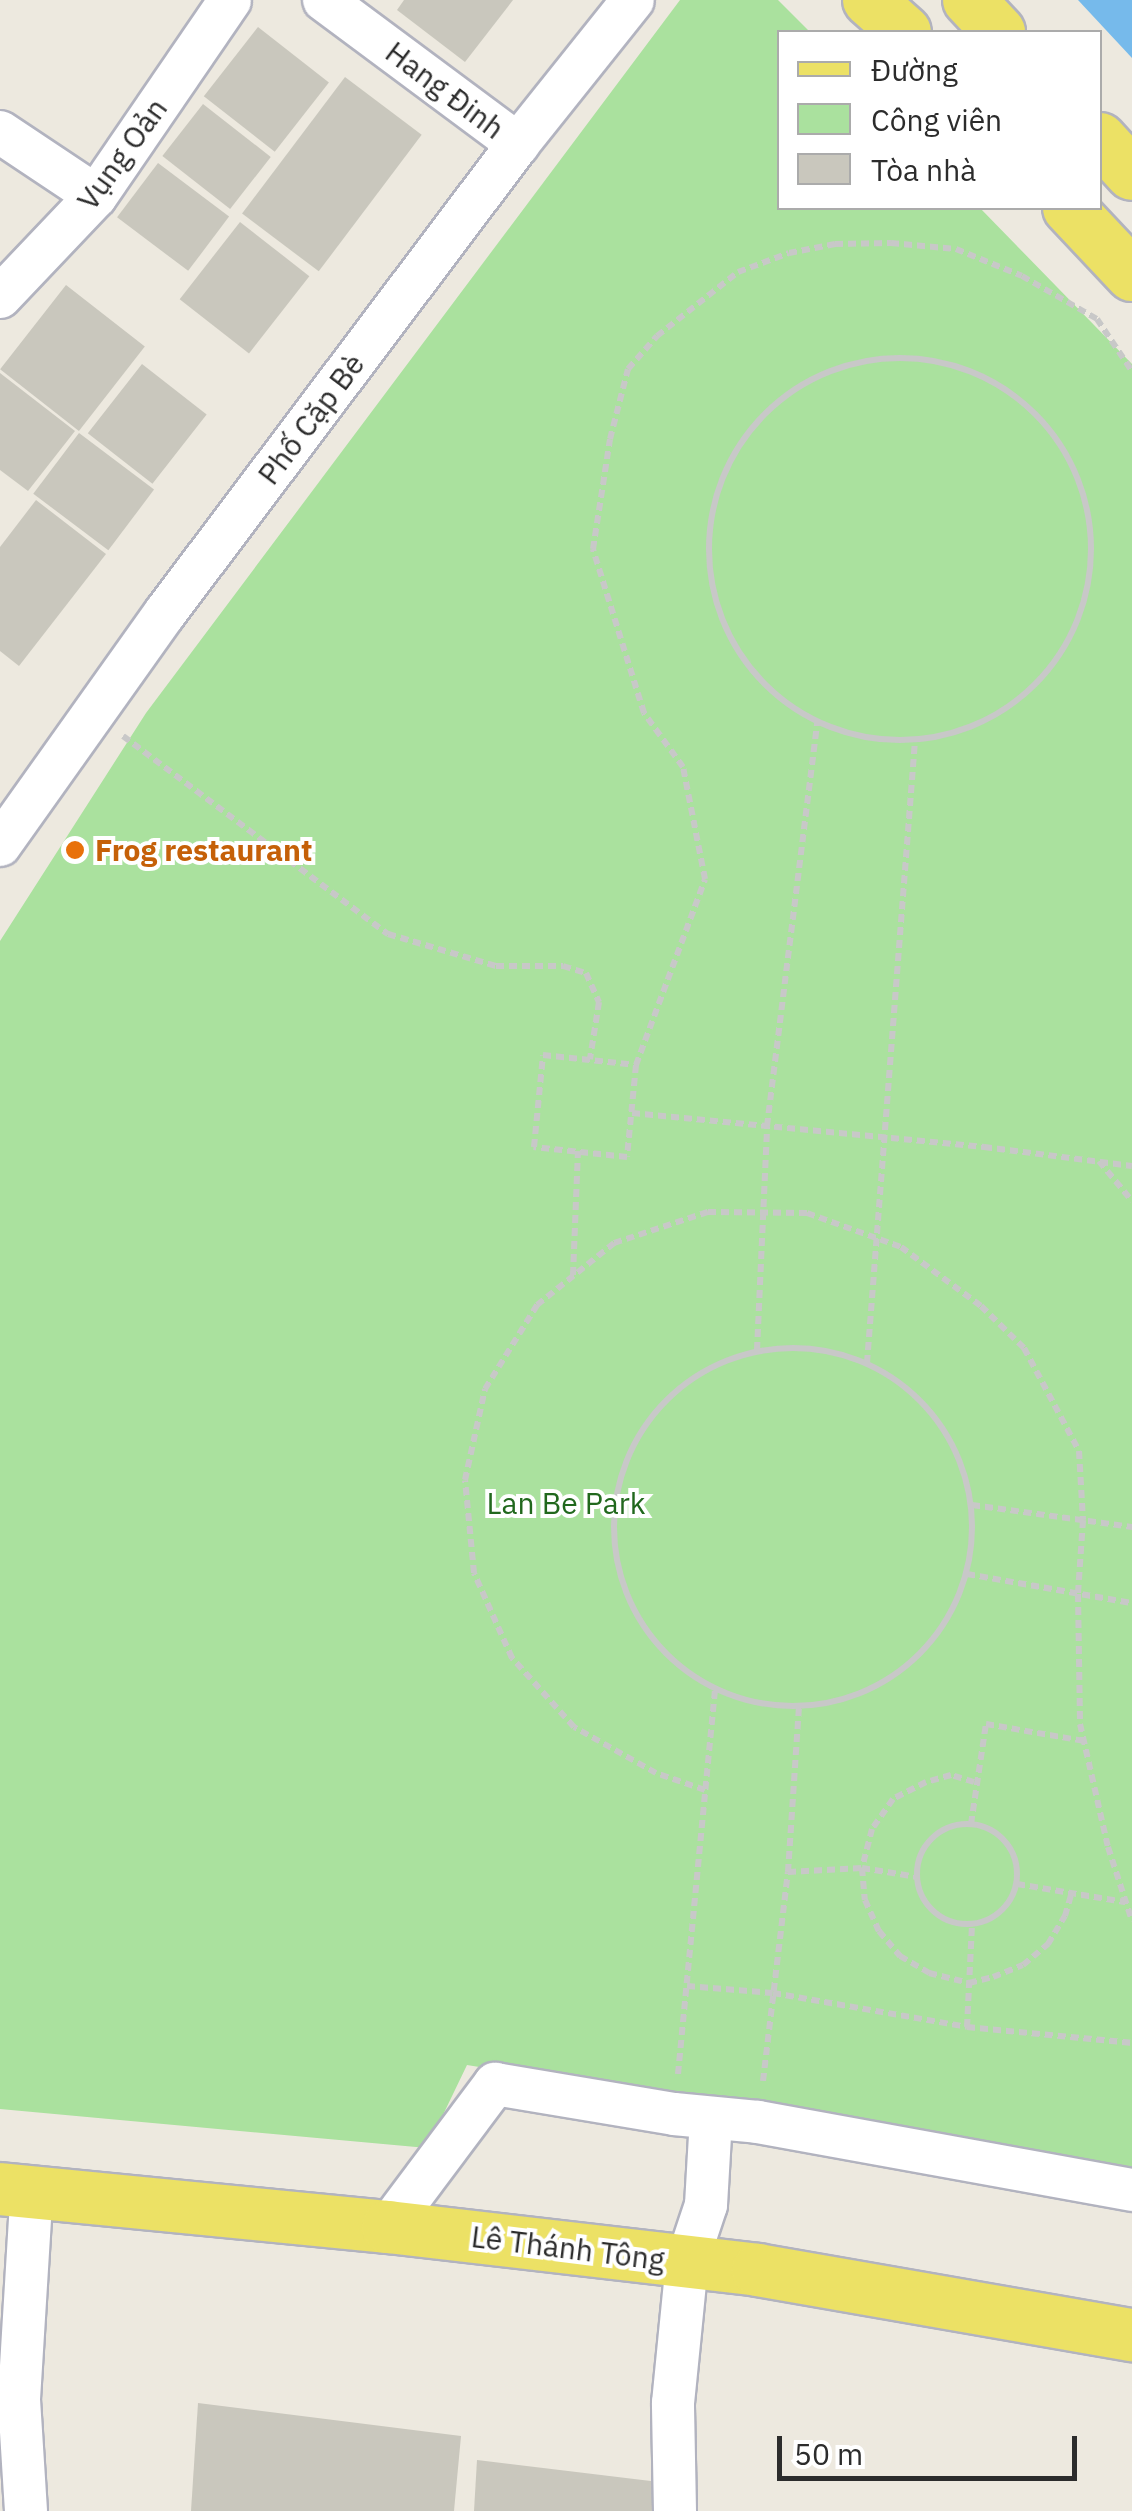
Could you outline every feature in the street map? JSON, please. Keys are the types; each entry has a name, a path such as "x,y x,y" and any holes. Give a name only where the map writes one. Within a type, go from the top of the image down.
{"main road":[{"path":"870,0 903,30"},
{"path":"969,0 997,30"},
{"path":"1102,142 1132,174"},
{"path":"1071,210 1132,275"},
{"name":"Lê Thánh Tông","path":"16,2189 388,2226 758,2270 1132,2335"}],"street":[{"name":"Vụng Oản","path":"0,297 96,196 230,0"},
{"name":"Hang Đinh","path":"324,0 518,144"},
{"name":"Phố Cặp Bè","path":"0,845 13,797 91,712 518,144 633,0"},
{"path":"0,132 96,196"},
{"path":"388,2226 495,2084 692,2116 758,2122 1132,2190"},
{"path":"675,2511 672,2404 686,2262 706,2205 692,2116"},
{"path":"16,2189 19,2399 26,2511"}],"path":[{"path":"636,1065 542,1055 534,1147 627,1156 636,1065 705,879 682,767 644,713 593,550 610,439 628,369 657,336 738,272 789,253 835,244 891,243 956,249 1022,276 1097,319 1132,372"},
{"path":"886,358 936,361 983,377 1036,416 1058,442 1081,487 1092,536 1089,585 1074,633 1046,675 1009,708 964,730 915,741 865,738 817,722 764,682 742,657 719,612 708,563 711,513 722,482 754,424 792,390 853,365 886,358"},
{"path":"91,712 388,934 496,966 563,966 586,973 599,1002 590,1059"},
{"path":"757,1350 768,1126 817,722"},
{"path":"866,1363 915,741"},
{"path":"632,1113 1132,1166"},
{"path":"573,1276 578,1152"},
{"path":"1099,1161 1132,1201"},
{"path":"705,1790 656,1772 574,1727 512,1658 474,1573 465,1480 485,1389 537,1306 614,1244 708,1212 808,1213 901,1248 981,1306 1024,1348 1079,1451 1083,1520 1078,1594 1080,1724 1132,1922"},
{"path":"812,1348 866,1363 906,1387 938,1420 960,1460 972,1505 968,1574 950,1616 910,1663 886,1682 844,1700 799,1708 756,1703 715,1690 668,1657 635,1613 616,1560 614,1504 629,1450 660,1404 704,1370 757,1350 812,1348"},
{"path":"972,1505 1132,1527"},
{"path":"968,1574 1132,1603"},
{"path":"692,2116 686,1986 715,1690"},
{"path":"758,2122 788,1872 799,1708"},
{"path":"971,1824 974,1782 986,1724 1084,1741"},
{"path":"974,1782 951,1775 926,1782 893,1800 872,1829 862,1868 865,1900 879,1931 900,1956 928,1973 969,1982 1024,1965 1048,1944 1066,1916 1072,1892"},
{"path":"971,1824 1002,1837 1012,1851 1017,1884 1001,1912 972,1924 956,1923 929,1906 917,1877 926,1844 954,1825 971,1824"},
{"path":"788,1872 862,1868 917,1877"},
{"path":"1017,1884 1125,1902"},
{"path":"967,2028 972,1924"},
{"path":"686,1986 773,1993 967,2028 1132,2043"}],"green space":[{"name":"Lan Be Park","path":"680,0 778,0 808,30 777,30 777,210 982,210 1132,364 1132,2173 467,2065 427,2148 0,2109 0,941 146,713"}],"water":[{"path":"1078,0 1132,0 1132,58"}],"building":[{"path":"404,0 513,0 465,62 397,10"},
{"path":"258,27 329,82 275,152 204,96"},
{"path":"345,77 422,135 319,271 242,214"},
{"path":"203,104 271,157 230,209 162,156"},
{"path":"158,163 229,217 188,271 117,217"},
{"path":"240,222 309,276 249,353 180,299"},
{"path":"66,285 145,347 79,431 0,369"},
{"path":"142,364 207,414 152,484 88,433"},
{"path":"0,373 75,431 28,491 0,470"},
{"path":"79,433 154,490 108,550 33,494"},
{"path":"36,500 106,554 19,666 0,651 0,547"},
{"path":"198,2403 461,2436 454,2511 191,2511"},
{"path":"477,2460 659,2482 656,2511 474,2511"}],"place":[{"name":"Frog restaurant","path":"75,850"}]}
